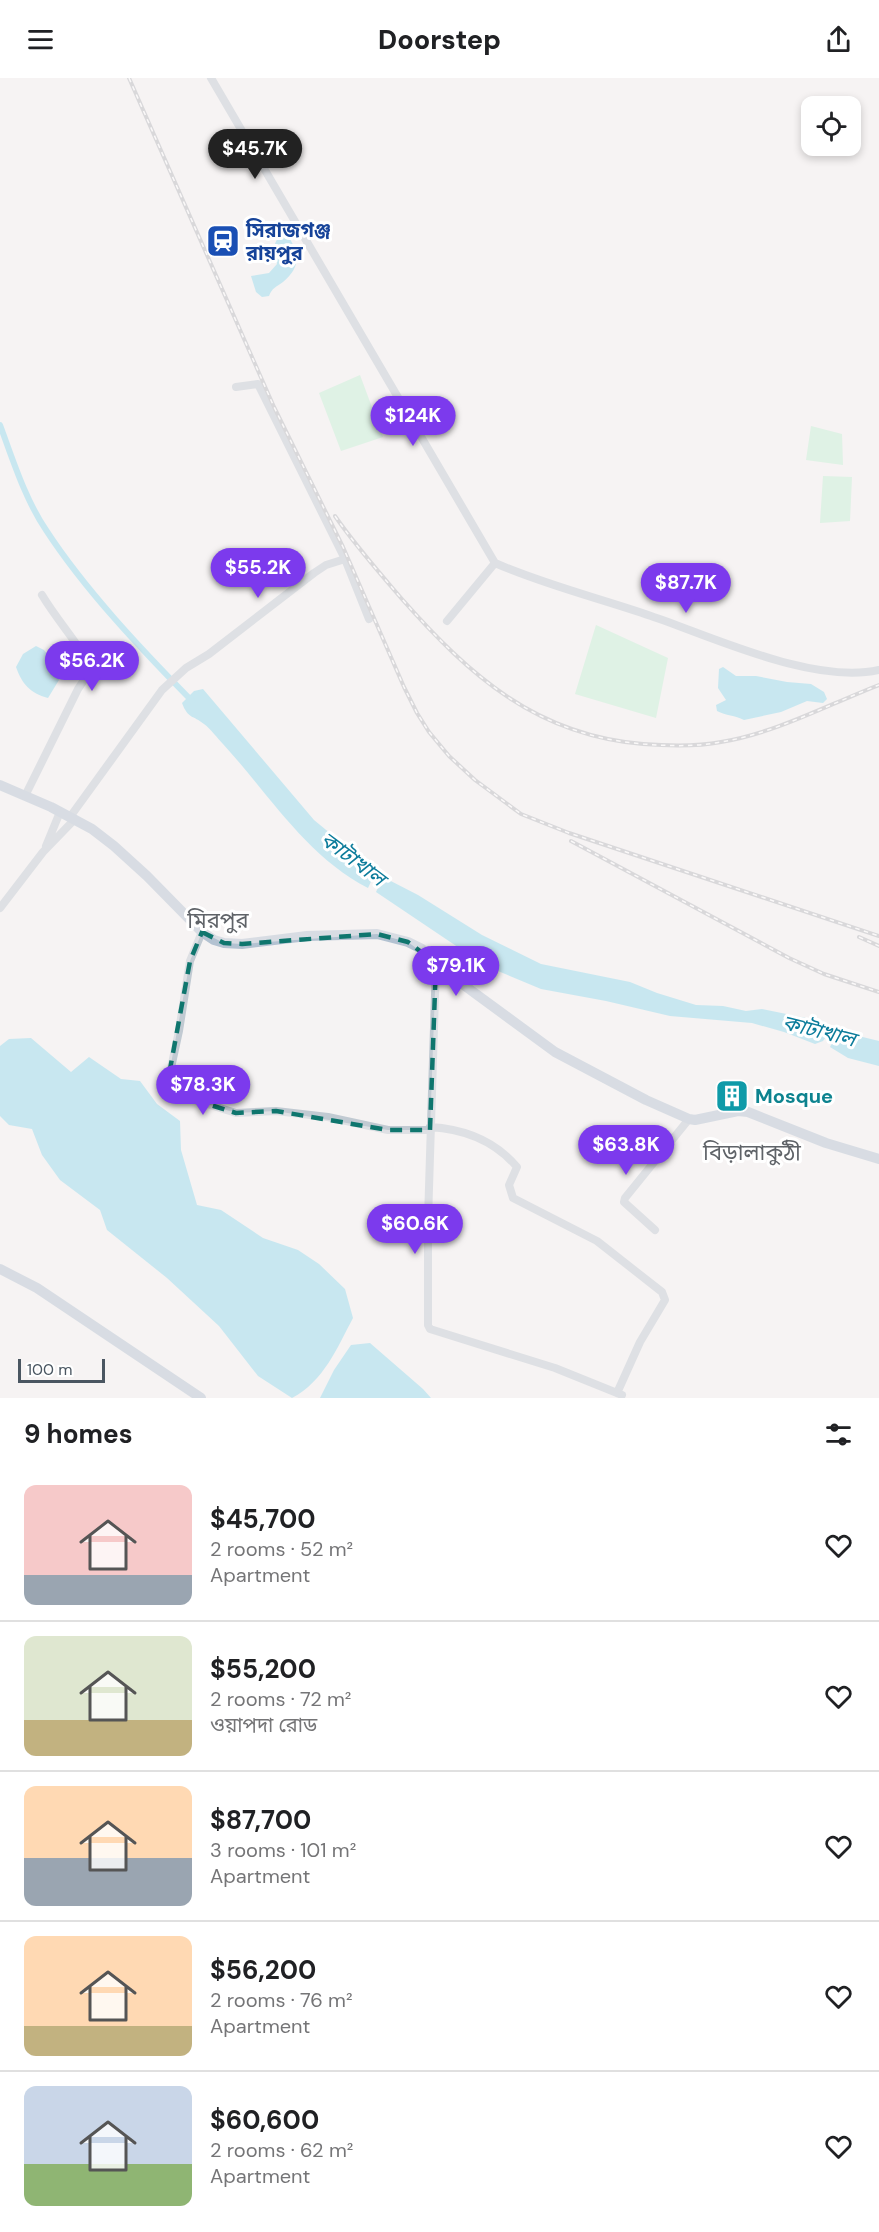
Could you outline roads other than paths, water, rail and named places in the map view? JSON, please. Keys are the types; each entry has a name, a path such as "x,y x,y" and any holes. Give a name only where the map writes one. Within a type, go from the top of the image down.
{"main road":[{"path":"0,785 68,816 114,846 202,932 214,940 242,944 307,936 377,934 394,937 415,945 555,1052 646,1100 695,1120 738,1111 748,1112 826,1143 879,1159"},
{"path":"0,1269 37,1288 201,1398"}],"street":[{"path":"211,78 495,563 530,578 650,615 765,656 831,673 854,674 879,670"},
{"path":"236,387 258,384 345,559 369,619"},
{"path":"43,852 162,690 186,668 209,654 320,568 345,559"},
{"path":"447,621 495,563"},
{"path":"25,796 78,689 92,669 42,595"},
{"path":"0,908 68,816"},
{"path":"202,932 190,961 179,1031 166,1091 236,1113 276,1111 328,1117 388,1130 430,1129 472,1134 490,1144 517,1167 509,1188 513,1198 597,1241 662,1292 664,1300 640,1342 620,1394 555,1368 430,1329 428,1325 430,1129 436,963"},
{"path":"655,1230 624,1202 689,1119"}],"water":[{"path":"287,234 296,253 296,265 289,276 273,289 269,296 262,297 256,292 251,276 269,273 277,264 275,244 279,236"},
{"path":"36,646 44,650 60,672 59,680 48,698 28,687 16,667 23,654"},
{"path":"723,667 736,676 756,676 811,684 824,692 827,699 823,703 807,701 781,712 744,720 724,714 717,711 716,705 726,700 718,688 719,669"},
{"path":"203,689 314,820 376,871 368,888 346,875 307,842 212,731 186,712 182,703 194,691"},
{"path":"383,877 418,895 482,935 541,964 630,982 696,1005 723,1006 746,1011 762,1009 806,1018 825,1026 828,1034 823,1041 815,1044 752,1023 670,1016 541,989 486,966 376,892"},
{"path":"838,1031 879,1041 879,1066 848,1058 830,1047"},
{"path":"31,1038 71,1072 89,1057 121,1079 140,1081 157,1104 180,1121 181,1150 197,1205 221,1210 263,1238 298,1250 319,1264 345,1289 353,1318 329,1363 313,1383 303,1391 292,1398 258,1376 219,1326 167,1278 107,1230 100,1210 60,1180 42,1155 32,1129 9,1125 0,1116 0,1046 9,1039"},
{"path":"370,1343 431,1398 320,1398 334,1370 351,1345"}],"waterway":[{"name":"কাটাখাল","path":"0,425 32,505 61,552 115,619 192,701"},
{"name":"কাটাখাল","path":"368,874 388,885"},
{"name":"কাটাখাল","path":"821,1032 844,1038"}],"railway":[{"path":"129,78 274,407 343,547 404,687 429,732 449,756 475,780 521,814 569,833 879,936"},
{"path":"335,516 401,598 453,652 508,697 570,728 605,738 643,744 682,746 711,744 762,732 879,685"},
{"path":"571,841 789,958 824,974 879,992"},
{"path":"859,937 879,946"}],"place":[{"name":"সিরাজগঞ্জ রায়পুর","path":"223,241"},
{"name":"Mosque","path":"732,1096"}],"district":[{"name":"মিরপুর","path":"218,920"},
{"name":"বিড়ালাকুঠী","path":"752,1152"}]}
